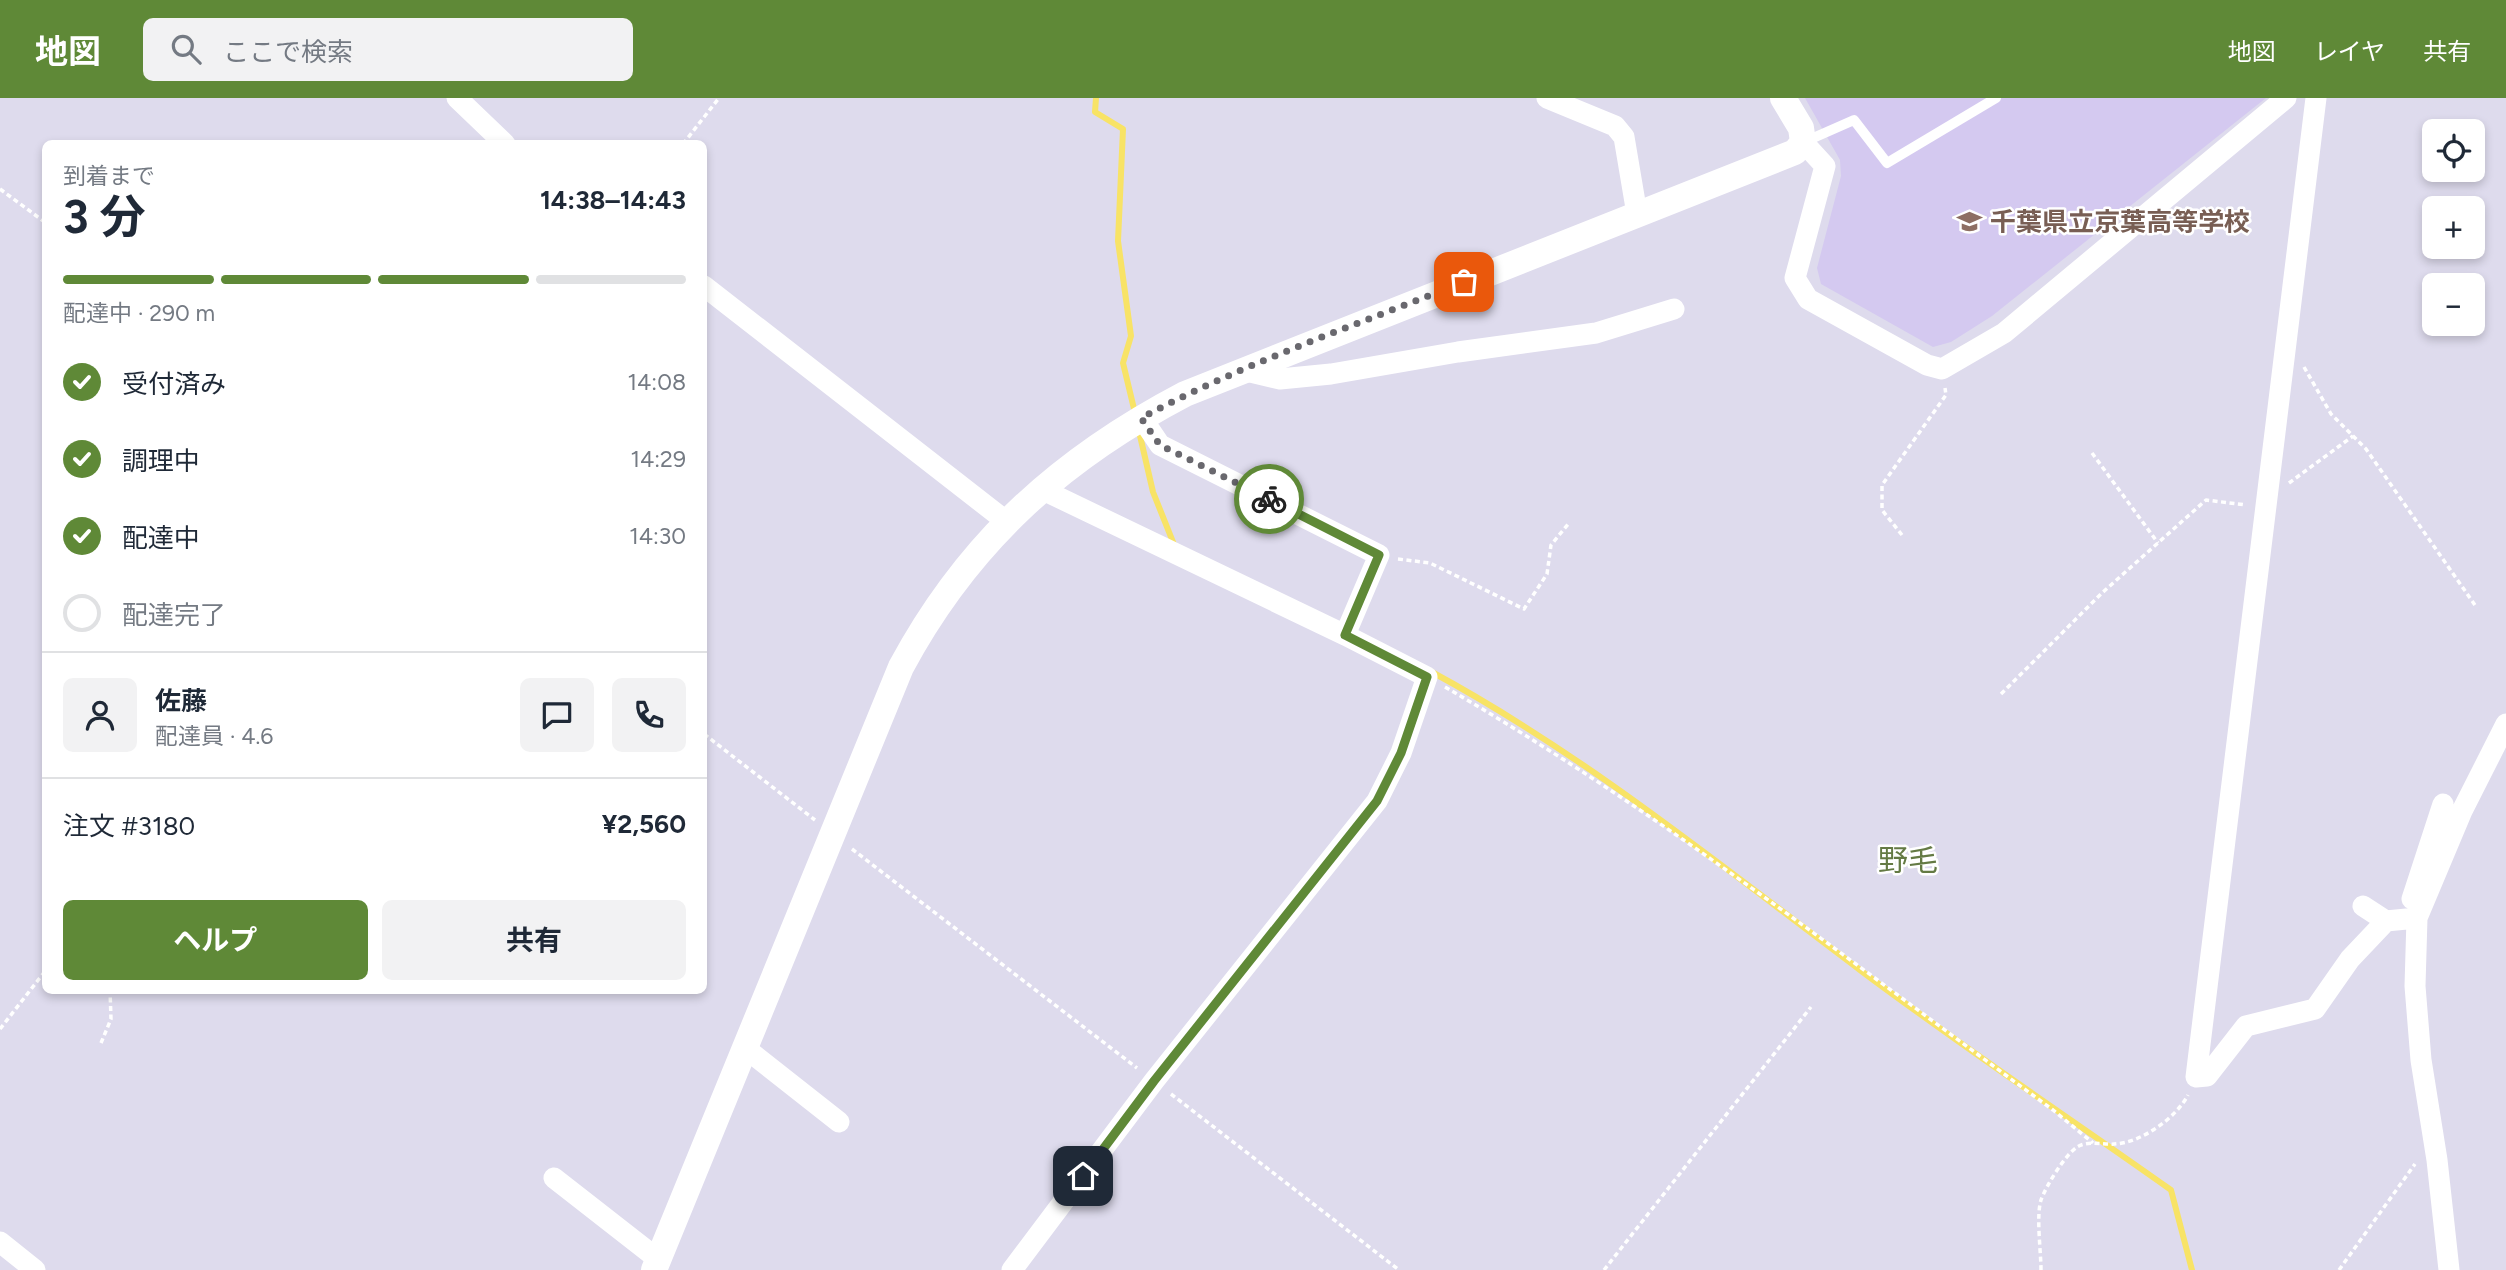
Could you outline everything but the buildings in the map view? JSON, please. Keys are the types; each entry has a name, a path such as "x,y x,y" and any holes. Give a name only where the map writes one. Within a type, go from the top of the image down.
{"street":[{"path":"457,98 501,140"},
{"path":"1547,98 1615,126 1624,137 1637,214"},
{"path":"1783,98 1801,128 1803,142 1825,166 1796,278 1808,299 1927,365 1942,369 2004,333 2286,98"},
{"path":"2316,98 2196,1077 2207,1076 2246,1026 2315,1009 2350,959 2403,920 2506,724"},
{"path":"554,1178 657,1265 901,667 924,624 947,591 1007,522 1041,489 1089,451 1185,394 1795,152 1803,142"},
{"path":"707,288 1007,522"},
{"path":"1242,370 1280,379 1331,374 1458,352 1596,333 1674,309"},
{"path":"1141,418 1160,445 1379,555 1345,635"},
{"path":"1012,1270 1154,1081 1377,801 1401,753 1427,677 1041,489"},
{"path":"2443,804 2403,920 2415,986 2421,1060 2449,1270"},
{"path":"2363,906 2403,920"},
{"path":"744,1048 839,1122"},
{"path":"0,1242 35,1270"}],"lane":[{"path":"1803,142 1854,120 1887,163 1996,98"}],"path":[{"path":"686,140 719,98"},
{"path":"0,189 42,220"},
{"path":"2285,349 2302,365 2331,414 2366,449 2477,608"},
{"path":"1902,535 1882,510 1882,485 1946,396 1942,369"},
{"path":"2001,694 2102,593 2206,500 2266,499 2354,436"},
{"path":"2092,453 2158,543"},
{"path":"1379,555 1430,563 1524,609 1547,574 1551,545 1569,523"},
{"path":"1427,677 1506,723 1702,852 2053,1110 2093,1143"},
{"path":"707,736 1399,1270"},
{"path":"0,1029 42,975"},
{"path":"101,1042 111,1019 110,994"},
{"path":"1604,1270 1811,1007"},
{"path":"2041,1270 2040,1202 2055,1174 2078,1146 2093,1143 2117,1144 2143,1135 2167,1119 2184,1102 2196,1077"},
{"path":"2339,1270 2415,1164 2434,1146"}],"shaded area":[{"name":"千葉県立京葉高等学校","path":"1805,98 2266,98 1992,316 1951,342 1933,347 1821,284 1817,268 1841,176 1840,160"}],"waterway":[{"path":"1096,98 1095,112 1123,129 1118,241 1131,336 1123,363 1135,413"},
{"path":"1138,427 1153,492 1175,547"},
{"path":"1430,671 1487,703 1597,774 1898,998 2171,1190 2192,1270"}],"way so far":[{"path":"1269,499 1160,445 1141,418 1185,394 1242,370 1464,282"}],"place":[{"name":"千葉県立京葉高等学校","path":"1970,222"}],"district":[{"name":"野毛","path":"1908,861"}],"route":[{"path":"1083,1176 1154,1081 1377,801 1401,753 1427,677 1345,635 1379,555 1269,499"}]}
